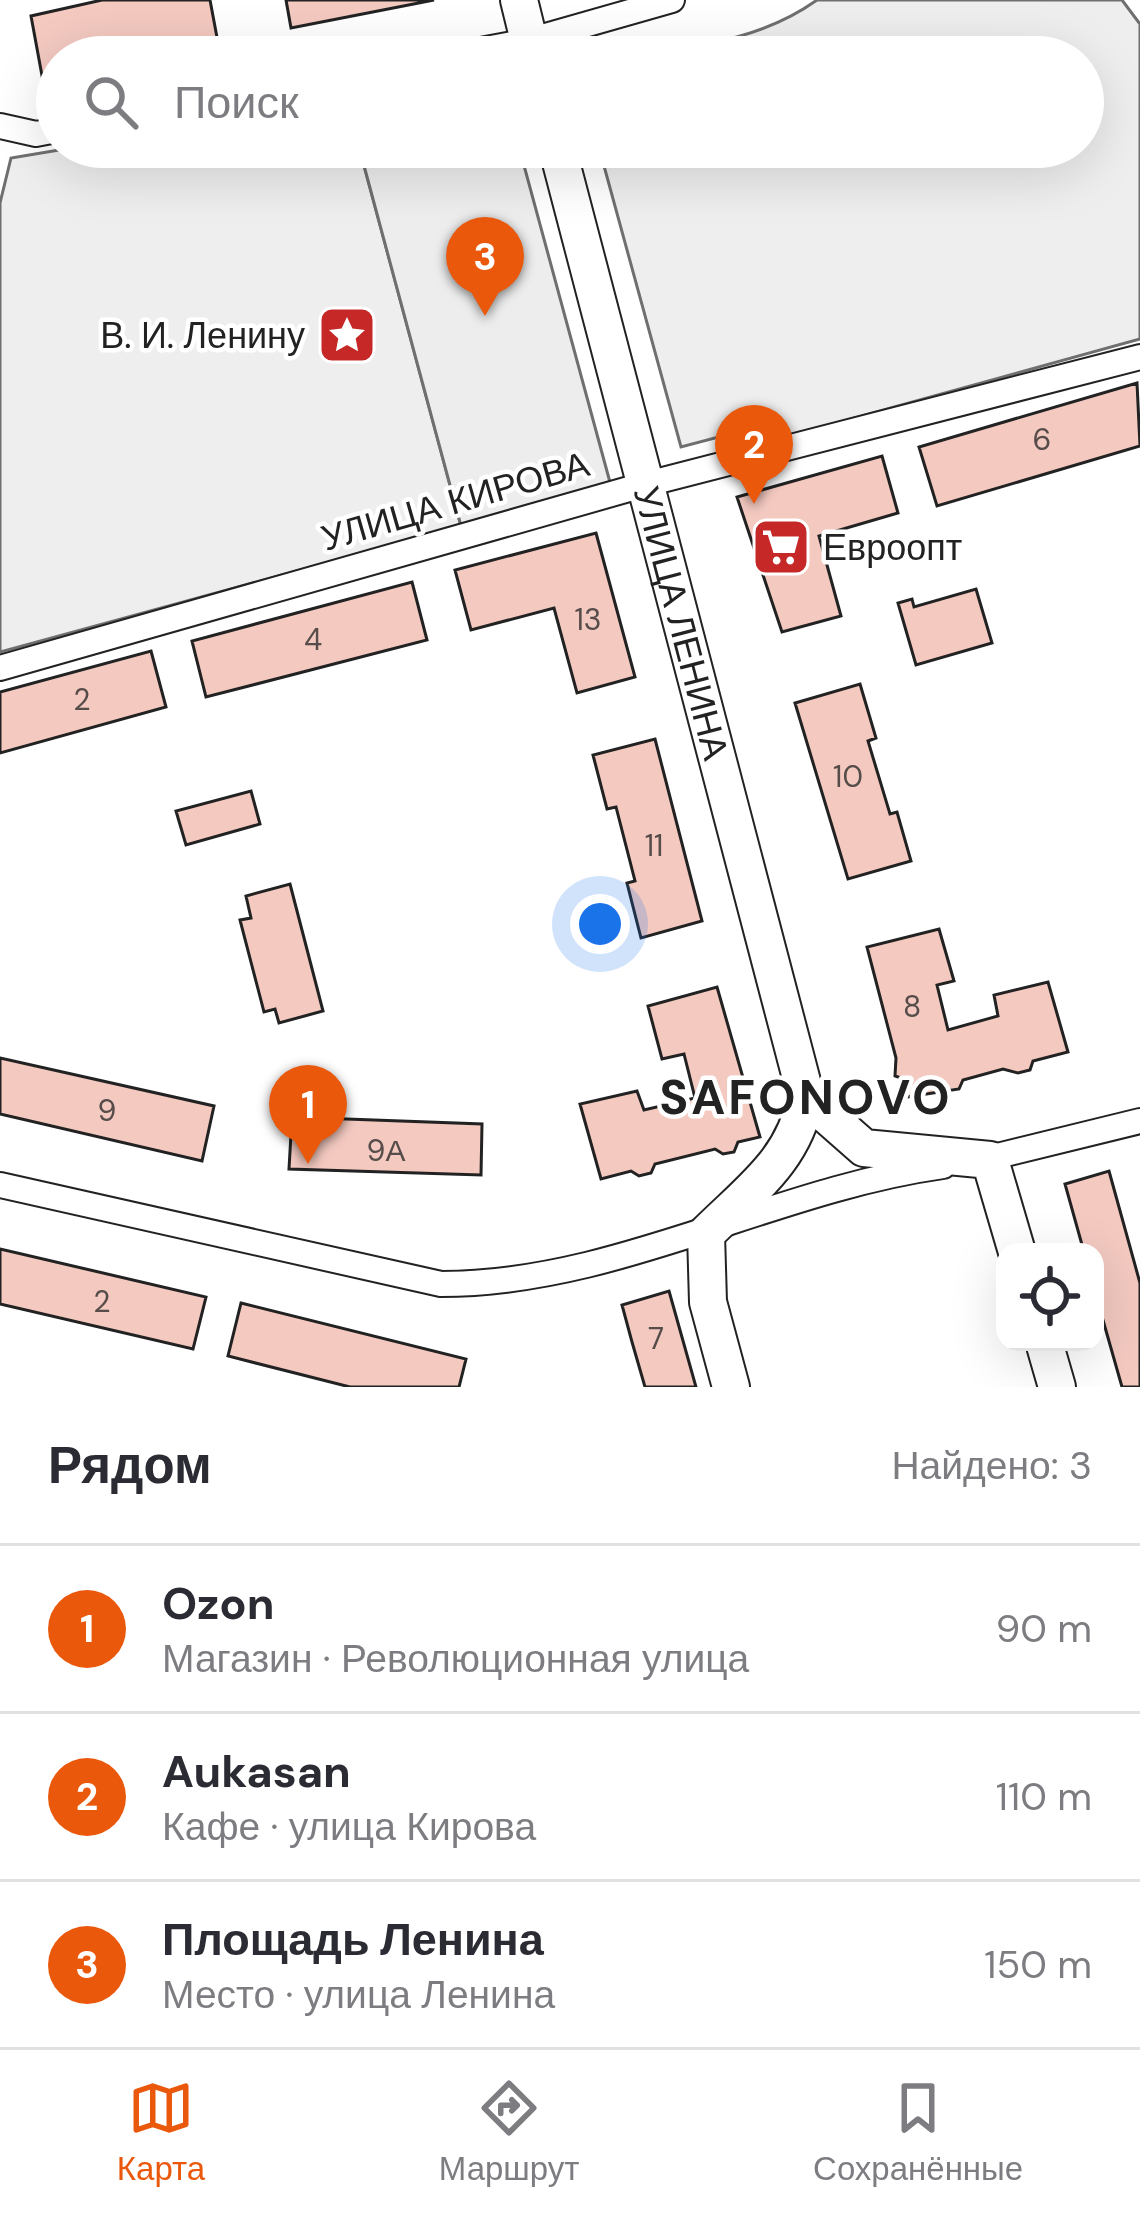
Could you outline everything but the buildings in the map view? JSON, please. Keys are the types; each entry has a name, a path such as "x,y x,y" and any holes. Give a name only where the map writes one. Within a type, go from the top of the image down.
{"main road":[{"path":"519,0 528,36"},
{"name":"УЛИЦА ЛЕНИНА","path":"562,168 806,1097"},
{"path":"806,1097 864,1148 990,1160 1015,1243"},
{"path":"731,1387 709,1302 706,1234 787,1154 799,1133 806,1097"},
{"path":"1047,1351 1057,1387"}],"street":[{"path":"568,36 672,0"},
{"path":"0,126 36,134"},
{"name":"УЛИЦА КИРОВА","path":"0,668 643,485 1140,357"},
{"path":"0,1185 441,1284 500,1284 706,1234 868,1180 990,1160 1140,1121"}],"shaded area":[{"path":"817,0 1122,0 1140,24 1140,339 731,452 726,435 681,447 605,168 1104,168 1104,36 737,36"},
{"path":"36,154 36,168 365,168 461,526 0,652 0,203 11,158"},
{"path":"365,168 525,168 611,486 461,526"}],"place":[{"name":"Площадь Ленина","path":"485,316"},
{"name":"В. И. Ленину","path":"347,335"},
{"name":"Aukasan","path":"754,504"},
{"name":"Евроопт","path":"781,547"},
{"name":"Ozon","path":"308,1164"}],"district":[{"name":"SAFONOVO","path":"806,1097"}]}
